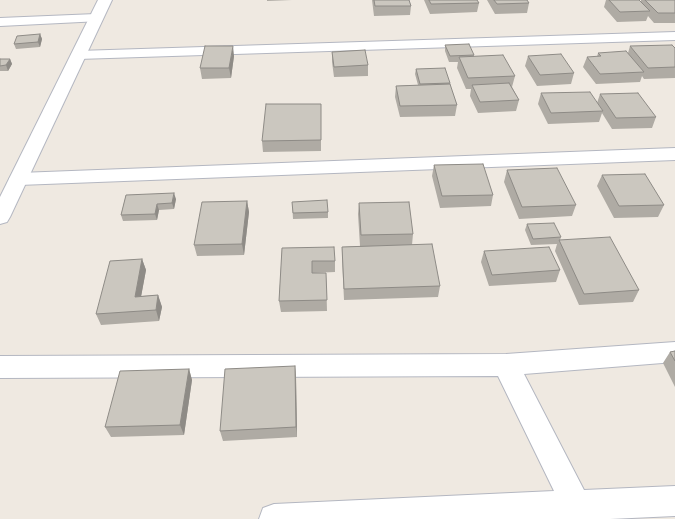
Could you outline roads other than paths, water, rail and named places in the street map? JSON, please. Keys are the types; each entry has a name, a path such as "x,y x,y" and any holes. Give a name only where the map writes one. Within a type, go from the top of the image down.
{"street":[{"path":"2,210 19,179 105,0"},
{"path":"0,22 96,18"},
{"path":"78,55 675,36"},
{"path":"19,179 675,154"},
{"path":"0,367 506,364 675,352"},
{"path":"506,364 578,512"},
{"path":"274,519 578,512 675,501"}]}
